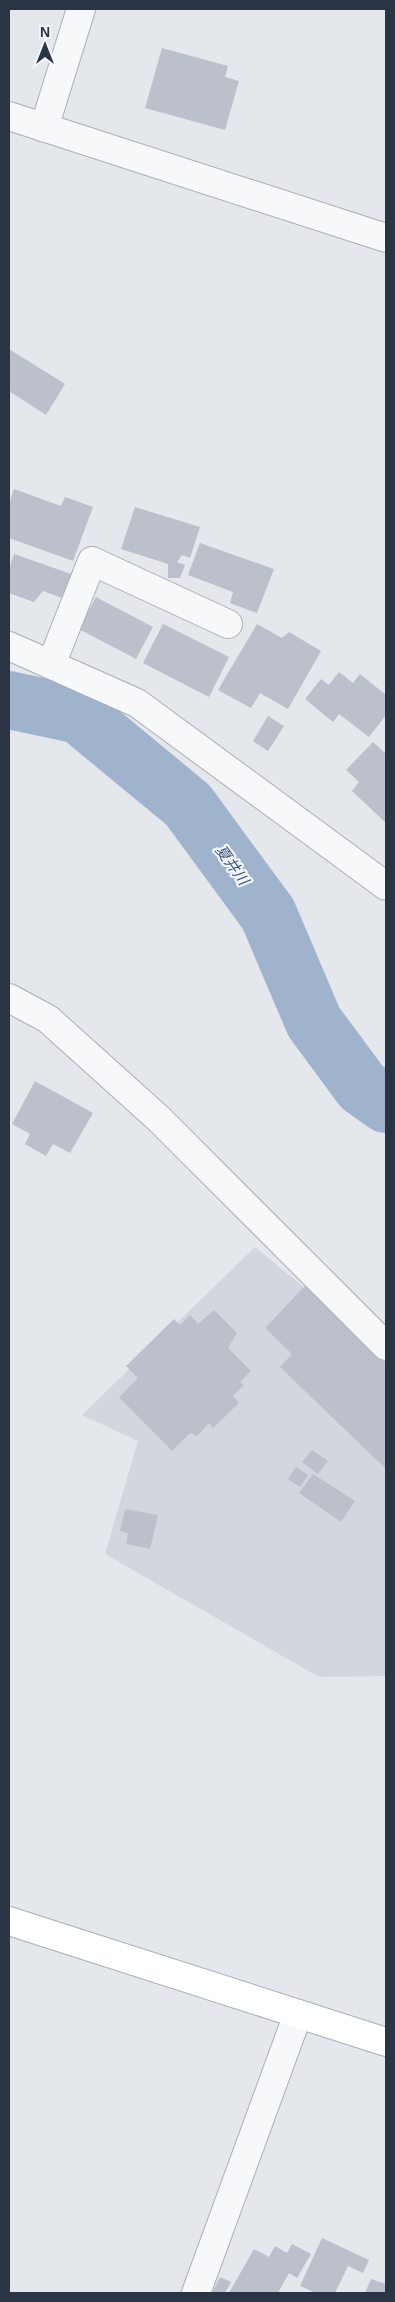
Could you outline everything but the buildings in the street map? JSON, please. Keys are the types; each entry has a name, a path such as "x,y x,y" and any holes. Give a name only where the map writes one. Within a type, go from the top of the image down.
{"street":[{"path":"44,128 81,9"},
{"path":"9,116 386,238"},
{"path":"51,665 92,561 228,624"},
{"path":"9,646 137,703 386,886"},
{"path":"9,998 48,1020 158,1118 386,1346"},
{"path":"9,1921 386,2042"},
{"path":"196,2293 298,2014"}],"shaded area":[{"path":"255,1247 386,1355 386,1676 319,1677 105,1554 138,1441 82,1415"}],"waterway":[{"name":"夏井川","path":"9,700 79,715 188,805 268,914 314,1022 362,1087 386,1104"}]}
